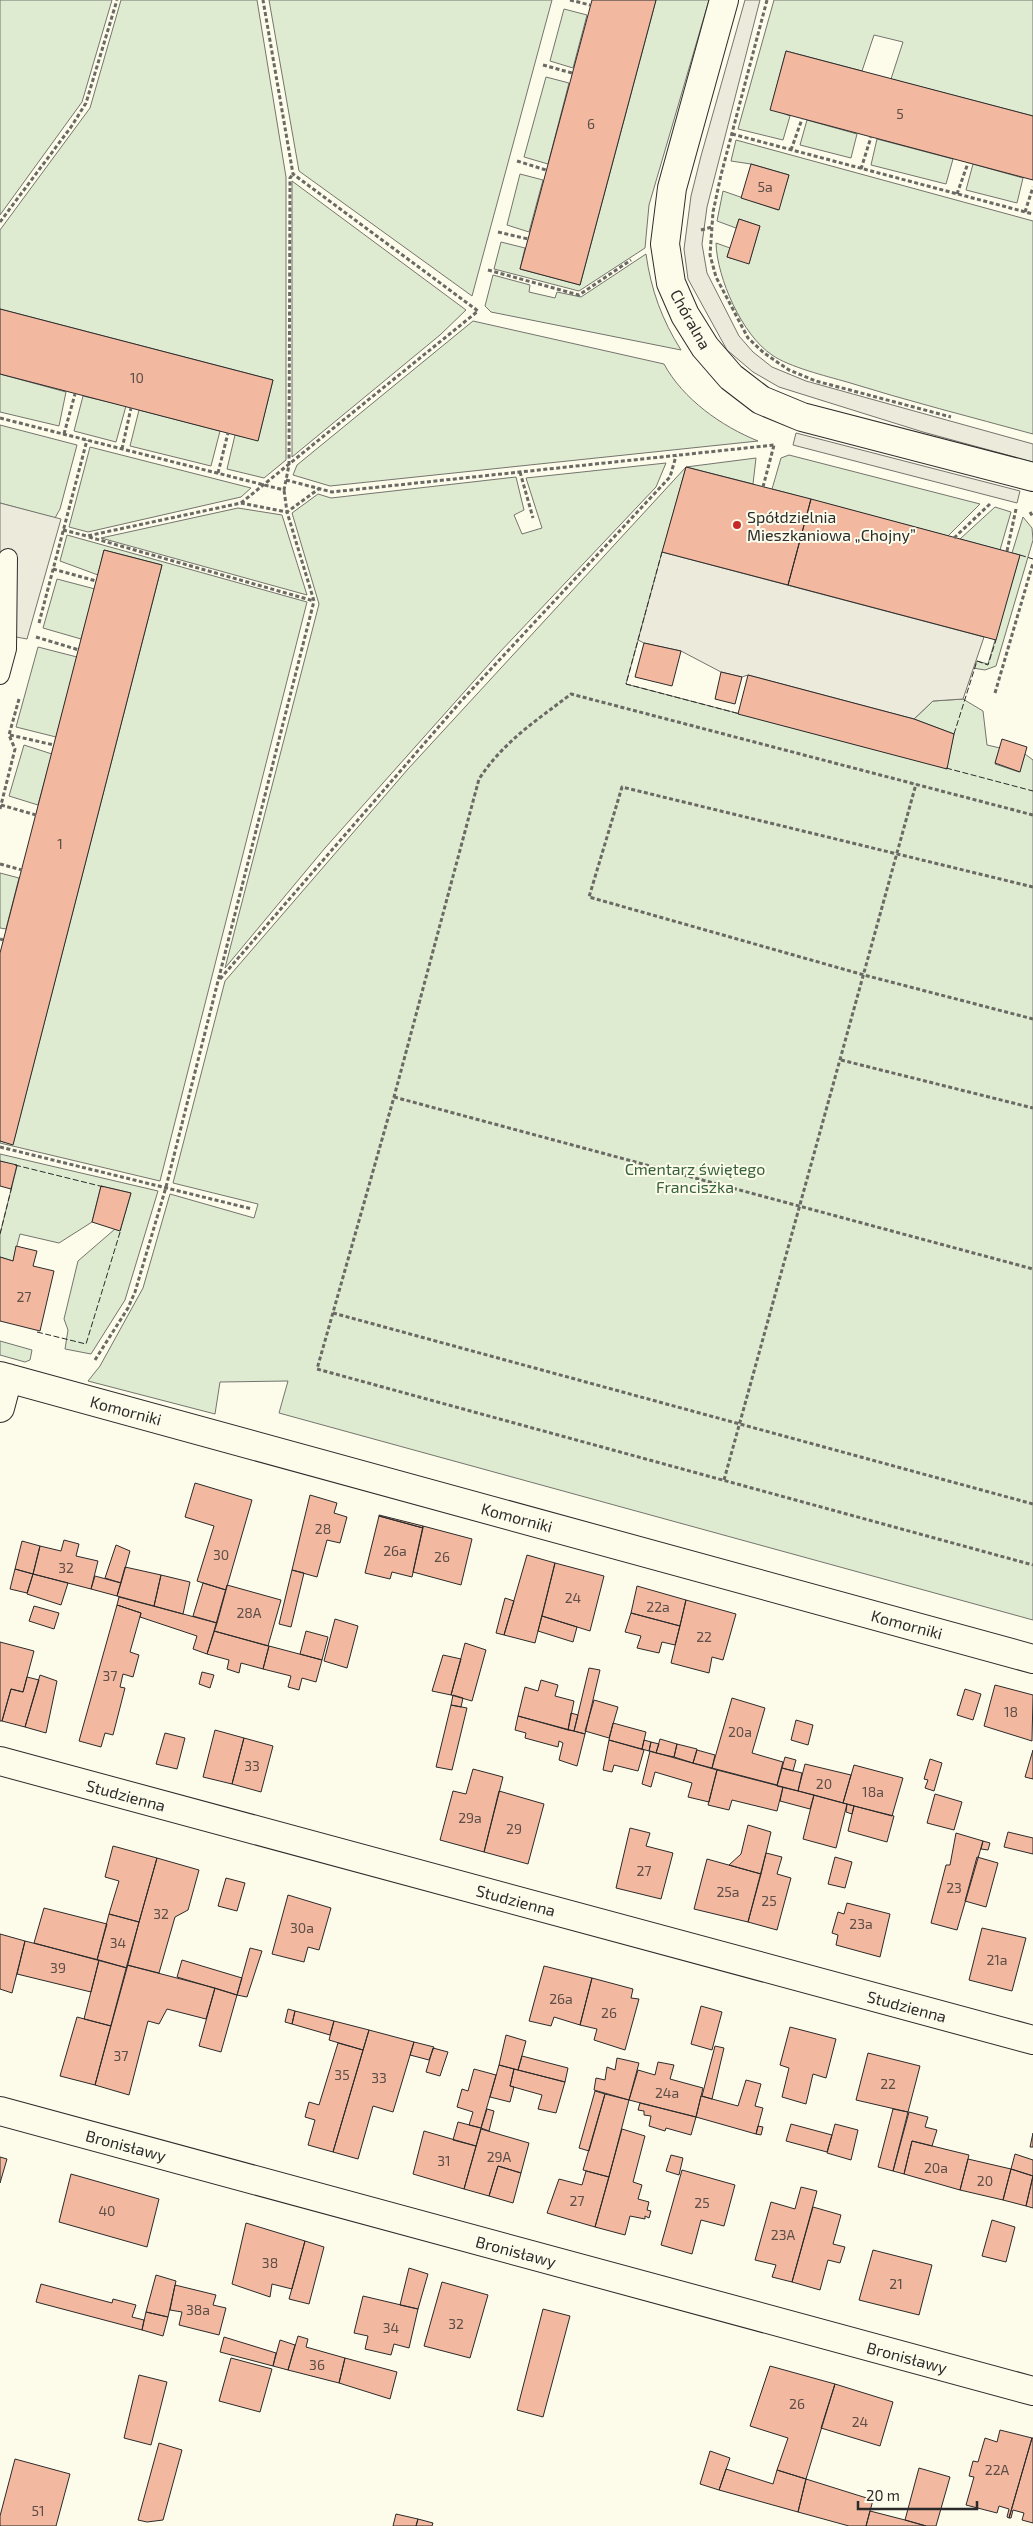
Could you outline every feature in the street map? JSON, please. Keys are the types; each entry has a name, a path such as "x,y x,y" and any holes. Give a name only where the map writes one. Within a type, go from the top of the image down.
{"street":[{"name":"Chóralna","path":"724,0 672,188 666,240 671,283 686,315 705,347 731,378 761,400 794,414 1033,478"},
{"path":"0,1408 4,1377"},
{"name":"Komorniki","path":"4,1377 1033,1659"},
{"name":"Studzienna","path":"0,1761 1033,2040"},
{"name":"Bronisławy","path":"0,2111 1033,2391"}],"lane":[{"path":"0,675 7,649 8,558"}],"path":[{"path":"0,222 86,103 117,0"},
{"path":"95,1360 128,1308 135,1292 166,1187 314,601 287,512 284,490 289,465 290,178 293,174 263,0"},
{"path":"570,0 590,5"},
{"path":"767,0 721,175 712,227 710,255 716,277 748,338 764,354 789,370 816,381 958,419"},
{"path":"543,65 572,73"},
{"path":"790,150 802,119"},
{"path":"732,134 1033,214"},
{"path":"861,168 871,137"},
{"path":"517,161 546,170"},
{"path":"957,194 968,163"},
{"path":"241,503 478,311 293,174"},
{"path":"1025,212 1033,187"},
{"path":"488,270 579,295 666,240 712,227"},
{"path":"498,232 528,239"},
{"path":"64,434 75,394"},
{"path":"122,449 131,408"},
{"path":"763,487 774,445 794,414"},
{"path":"0,418 284,490"},
{"path":"218,473 228,433"},
{"path":"33,646 87,440"},
{"path":"286,480 332,492 774,445"},
{"path":"219,980 462,700 670,477 676,456"},
{"path":"520,472 533,518"},
{"path":"87,536 241,503 287,512 320,488"},
{"path":"954,538 992,502"},
{"path":"1007,551 1016,509"},
{"path":"1030,512 1033,517"},
{"path":"63,530 314,601"},
{"path":"995,693 1033,563"},
{"path":"53,569 96,581"},
{"path":"35,637 79,650"},
{"path":"21,690 9,735 15,749 0,807 36,815"},
{"path":"1033,815 571,694 526,728 494,757 479,779 394,1097 317,1369 1033,1565"},
{"path":"9,735 54,745"},
{"path":"724,1480 916,784"},
{"path":"1033,887 622,786 589,897 864,975 1033,1019"},
{"path":"0,864 22,870"},
{"path":"841,1060 1033,1108"},
{"path":"394,1097 1033,1269"},
{"path":"0,1147 252,1209"},
{"path":"333,1313 1033,1504"}],"green space":[{"path":"0,0 112,0 82,102 0,215"},
{"path":"121,0 257,0 286,177 286,460 264,478 227,469 235,435 258,440 273,380 0,309 0,230 90,108"},
{"path":"269,0 552,0 472,296 299,171"},
{"path":"656,0 709,0 649,205 645,248 579,291 494,269 501,242 525,248 520,269 580,285"},
{"path":"774,0 1033,0 1033,116 891,79 903,42 874,35 862,71 786,51 771,108 790,116 783,140 738,129"},
{"path":"564,9 587,15 573,68 550,61"},
{"path":"546,77 569,83 548,164 524,157"},
{"path":"807,120 857,134 851,158 800,145"},
{"path":"877,139 953,159 946,184 871,165"},
{"path":"736,140 1033,221 1033,434 808,371 779,359 761,346 741,320 726,289 717,257 716,243 730,248 727,257 749,263 760,226 739,219 736,228 717,221 723,191 778,210 789,175 751,164 731,161"},
{"path":"973,164 1023,178 1017,203 966,190"},
{"path":"520,174 543,180 529,232 507,225"},
{"path":"292,181 466,310 440,335 292,457"},
{"path":"646,254 658,304 681,350 491,312 485,306 493,275 530,285 529,292 555,298 557,292 581,297"},
{"path":"473,321 664,364 682,389 704,410 730,428 758,441 330,486 293,475 297,465"},
{"path":"0,374 66,392 59,426 0,412"},
{"path":"83,396 126,406 116,442 74,431"},
{"path":"139,410 220,431 211,466 130,446"},
{"path":"0,425 77,445 60,509 55,518 0,503"},
{"path":"90,447 251,488 241,497 88,532 69,527"},
{"path":"789,455 980,504 948,536 772,489 781,458"},
{"path":"756,458 753,484 686,467"},
{"path":"666,463 656,487 498,654 325,848 225,968 319,604 292,513 318,494 331,498 516,477 524,510 514,515 522,534 542,528 526,478"},
{"name":"Cmentarz świętego Franciszka","path":"686,467 626,684 946,768 954,734 914,719 933,701 963,699 983,711 987,745 1000,748 995,764 1019,772 1025,754 1033,760 1033,1620 279,1413 288,1381 220,1382 215,1414 88,1381 100,1366 143,1288 170,1194 254,1218 258,1204 173,1183 225,981 408,769"},
{"path":"995,507 1011,512 1000,550 960,539"},
{"path":"238,508 282,515 307,595 101,538"},
{"path":"1023,517 1032,528 1033,540 996,666 985,670 973,668 977,661 988,664 1020,555 1012,553"},
{"path":"67,535 307,602 160,1181 0,1143 0,1141 13,1144 162,565 104,550 98,575 60,561"},
{"path":"57,579 95,589 81,639 43,628"},
{"path":"38,647 77,657 56,737 16,727"},
{"path":"24,745 52,754 38,805 9,796"},
{"path":"0,873 19,878 6,929 0,928"},
{"path":"0,1154 158,1191 125,1300 91,1354 65,1349 68,1330 64,1319 78,1261 115,1229 120,1231 131,1193 101,1186 92,1222 59,1243 20,1234 13,1261 0,1257 0,1234 17,1166 0,1161"},
{"path":"0,1341 32,1350 30,1360 25,1362 0,1355"}],"shaded area":[{"path":"745,0 760,0 707,207 702,244 707,273 739,336 753,352 772,367 806,381 1033,444 1033,462 923,432 779,387 753,372 727,350 688,279 684,249 691,196"},
{"path":"796,433 1020,491 1017,503 793,445"},
{"path":"0,503 61,519 27,639 0,634"},
{"path":"662,552 984,637 963,699 933,701 914,719 748,675 742,677 721,672 681,651 644,643 638,640"}],"building":[{"path":"592,0 656,0 580,285 520,269"},
{"path":"786,51 1033,116 1033,180 770,110"},
{"path":"751,164 789,175 779,210 741,198"},
{"path":"739,219 760,226 749,264 727,257"},
{"path":"0,309 273,380 258,441 0,374"},
{"name":"Spółdzielnia Mieszkaniowa „Chojny”","path":"686,467 811,499 788,585 662,552"},
{"path":"811,499 1020,555 996,640 788,585"},
{"path":"104,550 162,565 13,1145 0,1141 0,953"},
{"path":"644,643 681,651 672,686 635,677"},
{"path":"721,672 742,677 735,704 715,699"},
{"path":"748,675 914,719 954,734 947,769 738,714"},
{"path":"1002,739 1027,747 1020,772 995,763"},
{"path":"0,1161 17,1165 11,1189 0,1186"},
{"path":"101,1186 131,1193 120,1231 92,1222"},
{"path":"16,1246 37,1251 33,1266 54,1271 40,1331 0,1321 0,1257 13,1261"},
{"path":"195,1483 252,1500 226,1590 197,1581 214,1526 185,1517"},
{"path":"310,1495 337,1503 334,1513 347,1517 340,1543 327,1540 317,1577 292,1570"},
{"path":"379,1516 423,1526 423,1528"},
{"path":"379,1516 423,1528 412,1577 392,1572 390,1579 365,1573"},
{"path":"423,1526 472,1539 461,1585 413,1572"},
{"path":"64,1540 79,1544 76,1556 98,1561 91,1589 33,1574 40,1546 61,1551"},
{"path":"22,1541 40,1546 33,1574 15,1569"},
{"path":"116,1545 130,1551 121,1583 105,1578"},
{"path":"527,1555 555,1563 535,1643 504,1635"},
{"path":"555,1563 604,1576 590,1631 542,1616"},
{"path":"125,1567 161,1575 154,1606 117,1596"},
{"path":"15,1569 33,1574 27,1593 10,1589"},
{"path":"292,1570 304,1573 291,1627 279,1624"},
{"path":"33,1574 68,1583 61,1605 27,1594"},
{"path":"161,1575 190,1582 183,1614 154,1606"},
{"path":"95,1576 121,1583 117,1596 91,1589"},
{"path":"203,1583 226,1590 217,1623 193,1616"},
{"path":"227,1585 281,1600 268,1646 214,1631"},
{"path":"637,1586 686,1600 680,1626 631,1613"},
{"path":"119,1597 217,1623 207,1654 193,1649 197,1636 140,1617 141,1613 117,1605"},
{"path":"505,1598 514,1601 504,1635 496,1633"},
{"path":"686,1600 736,1614 723,1660 712,1657 709,1673 671,1663"},
{"path":"117,1605 141,1613 130,1652 139,1655 133,1677 123,1674 120,1687 125,1688 113,1735 105,1733 101,1747 79,1741"},
{"path":"34,1606 59,1613 54,1629 29,1621"},
{"path":"631,1613 680,1626 675,1645 662,1642 659,1653 637,1648 641,1636 625,1632"},
{"path":"542,1616 577,1627 573,1642 538,1631"},
{"path":"335,1619 358,1626 347,1668 324,1661"},
{"path":"214,1631 269,1646 263,1669 241,1663 239,1673 227,1669 229,1660 207,1654"},
{"path":"306,1631 328,1637 322,1660 300,1654"},
{"path":"0,1642 34,1651 23,1692 11,1689 2,1721 0,1721"},
{"path":"465,1643 486,1650 472,1701 451,1695"},
{"path":"269,1646 322,1660 316,1682 302,1678 299,1690 288,1687 291,1676 263,1669"},
{"path":"443,1655 461,1659 451,1695 432,1691"},
{"path":"589,1668 600,1670 585,1734 574,1731"},
{"path":"202,1672 214,1675 210,1688 199,1684"},
{"path":"40,1675 57,1681 46,1733 25,1727"},
{"path":"27,1677 39,1680 25,1727 2,1721 11,1689 23,1692"},
{"path":"541,1680 558,1685 555,1696 574,1701 568,1730 518,1716 525,1687 538,1691"},
{"path":"995,1685 1033,1695 1032,1741 984,1726"},
{"path":"965,1689 981,1694 973,1720 957,1715"},
{"path":"453,1695 463,1698 461,1707 451,1705"},
{"path":"732,1698 765,1708 752,1753 783,1762 777,1785 712,1768"},
{"path":"594,1700 618,1707 609,1738 585,1731"},
{"path":"451,1705 467,1708 452,1770 436,1767"},
{"path":"571,1713 578,1715 574,1731 568,1730"},
{"path":"518,1716 585,1734 577,1766 559,1760 563,1743 559,1741 558,1747 525,1738 526,1733 515,1730"},
{"path":"796,1720 813,1725 808,1745 791,1740"},
{"path":"613,1723 646,1732 642,1749 609,1740"},
{"path":"215,1730 244,1738 232,1784 203,1777"},
{"path":"165,1733 185,1738 177,1769 156,1764"},
{"path":"244,1738 273,1746 261,1792 232,1784"},
{"path":"660,1739 677,1744 674,1757 656,1753"},
{"path":"609,1740 644,1750 638,1771 614,1765 612,1772 603,1770"},
{"path":"644,1740 651,1742 649,1751 642,1749"},
{"path":"651,1742 659,1744 656,1753 649,1751"},
{"path":"677,1744 697,1749 693,1763 674,1757"},
{"path":"697,1750 715,1755 712,1768 693,1763"},
{"path":"1033,1750 1033,1779 1025,1777"},
{"path":"650,1751 717,1770 709,1802 688,1797 692,1783 655,1772 651,1787 642,1784"},
{"path":"785,1757 796,1760 793,1771 782,1768"},
{"path":"930,1759 942,1763 934,1791 925,1788 928,1780 924,1779"},
{"path":"805,1764 851,1775 843,1803 798,1791"},
{"path":"854,1765 903,1778 892,1816 843,1803"},
{"path":"782,1768 802,1773 798,1791 777,1786"},
{"path":"473,1769 503,1777 484,1852 440,1840 453,1791 466,1794"},
{"path":"717,1770 783,1787 777,1811 732,1800 729,1810 708,1805"},
{"path":"783,1787 814,1795 810,1809 780,1801"},
{"path":"499,1791 544,1804 528,1864 484,1852"},
{"path":"935,1794 962,1802 954,1830 927,1823"},
{"path":"814,1795 847,1804 836,1848 803,1839"},
{"path":"847,1804 854,1806 852,1814 846,1812"},
{"path":"854,1806 894,1816 887,1842 848,1831"},
{"path":"748,1825 771,1832 761,1874 729,1865 741,1854"},
{"path":"630,1828 650,1833 646,1846 673,1853 661,1899 616,1888"},
{"path":"1008,1832 1033,1838 1033,1854 1004,1847"},
{"path":"956,1833 983,1841 957,1930 931,1923 946,1865 950,1865"},
{"path":"983,1841 990,1843 988,1850 981,1849"},
{"path":"113,1846 157,1858 139,1922 109,1914 119,1881 105,1877"},
{"path":"766,1853 782,1857 777,1874 791,1878 777,1930 748,1922"},
{"path":"835,1857 852,1862 845,1888 828,1884"},
{"path":"977,1857 998,1863 986,1907 965,1901"},
{"path":"157,1858 199,1870 188,1910 175,1917 159,1973 127,1965"},
{"path":"707,1859 761,1874 748,1922 694,1909"},
{"path":"226,1878 245,1883 237,1911 218,1906"},
{"path":"288,1895 331,1908 319,1950 308,1947 304,1962 272,1954"},
{"path":"847,1903 890,1914 880,1957 836,1945 838,1935 832,1933 838,1912 844,1914"},
{"path":"44,1908 107,1924 97,1960 34,1943"},
{"path":"109,1914 139,1922 127,1968 97,1960"},
{"path":"982,1928 1026,1938 1012,1991 969,1980"},
{"path":"0,1934 25,1941 12,1993 0,1989"},
{"path":"25,1941 99,1960 91,1992 17,1974"},
{"path":"250,1948 262,1951 247,1997 237,1995"},
{"path":"99,1960 127,1968 111,2026 84,2019"},
{"path":"182,1960 242,1978 237,1995 177,1977"},
{"path":"127,1965 215,1988 206,2019 167,2009 159,2024 148,2021 129,2095 95,2085"},
{"path":"544,1966 592,1978 580,2025 554,2017 551,2026 529,2021"},
{"path":"592,1978 633,1989 631,1998 639,1999 625,2050 594,2040 597,2029 580,2025"},
{"path":"215,1988 237,1995 221,2052 199,2046"},
{"path":"701,2006 722,2012 712,2050 691,2044"},
{"path":"288,2009 295,2011 292,2024 285,2022"},
{"path":"295,2011 334,2021 330,2035 292,2024"},
{"path":"77,2017 111,2026 95,2085 60,2076"},
{"path":"334,2021 369,2030 363,2050 329,2040"},
{"path":"790,2027 836,2039 826,2078 813,2074 806,2104 782,2097 789,2068 780,2065"},
{"path":"369,2030 414,2042 393,2112 373,2106 358,2159 333,2152"},
{"path":"506,2035 526,2041 518,2070 499,2065"},
{"path":"414,2042 434,2047 429,2060 410,2055"},
{"path":"338,2043 363,2050 333,2152 308,2145 315,2120 305,2117 309,2102 319,2105"},
{"path":"715,2046 724,2048 712,2099 702,2096"},
{"path":"433,2048 448,2052 440,2076 426,2072"},
{"path":"868,2053 920,2066 908,2112 856,2100"},
{"path":"522,2056 568,2068 565,2082 518,2070"},
{"path":"617,2058 639,2063 629,2100 594,2090 596,2078 605,2080 607,2067 615,2070"},
{"path":"658,2062 674,2065 670,2079 703,2088 696,2117 629,2100 638,2070 655,2075"},
{"path":"499,2065 514,2069 510,2086 514,2087 510,2102 490,2097"},
{"path":"474,2069 496,2075 481,2128 469,2125 473,2112 457,2107 462,2089 468,2091"},
{"path":"514,2069 565,2082 556,2113 538,2109 542,2095 510,2086"},
{"path":"746,2080 761,2084 755,2106 763,2108 756,2134 696,2117 701,2096 738,2106"},
{"path":"595,2091 605,2094 589,2151 579,2148"},
{"path":"605,2094 629,2100 609,2177 583,2170"},
{"path":"640,2103 696,2117 691,2135 666,2128 665,2131 649,2126 651,2116 644,2115 644,2111 638,2110"},
{"path":"487,2109 494,2111 489,2131 481,2128"},
{"path":"893,2109 908,2112 893,2171 878,2167"},
{"path":"909,2112 928,2117 925,2127 937,2130 932,2146 912,2141 904,2174 893,2171"},
{"path":"458,2122 481,2128 476,2146 453,2140"},
{"path":"791,2124 832,2135 827,2152 786,2141"},
{"path":"835,2124 858,2130 851,2160 827,2153"},
{"path":"758,2126 763,2127 761,2135 756,2134"},
{"path":"481,2129 529,2143 521,2173 498,2166 489,2196 464,2189"},
{"path":"622,2129 645,2136 633,2182 642,2185 638,2199 649,2202 647,2210 651,2211 649,2218 645,2216 645,2219 630,2216 625,2235 595,2227"},
{"path":"424,2131 476,2146 464,2189 413,2174"},
{"path":"1033,2133 1033,2147 1030,2147"},
{"path":"912,2141 969,2155 960,2190 904,2174"},
{"path":"1015,2154 1033,2160 1033,2176 1011,2169"},
{"path":"671,2155 683,2158 679,2175 666,2171"},
{"path":"0,2157 7,2159 0,2183"},
{"path":"968,2159 1011,2169 1003,2200 960,2190"},
{"path":"498,2166 521,2173 513,2203 489,2196"},
{"path":"1011,2169 1033,2176 1026,2206 1003,2200"},
{"path":"682,2170 735,2185 724,2226 701,2220 692,2254 661,2245"},
{"path":"586,2171 609,2177 595,2227 547,2213 559,2179 582,2185"},
{"path":"71,2174 159,2199 147,2247 59,2222"},
{"path":"1033,2176 1033,2208 1026,2206"},
{"path":"801,2187 817,2191 792,2282 772,2277 776,2265 755,2260 771,2202 795,2209"},
{"path":"813,2207 841,2215 833,2244 845,2247 840,2263 828,2260 820,2290 792,2282"},
{"path":"992,2220 1015,2227 1006,2262 982,2256"},
{"path":"246,2223 305,2241 292,2289 272,2284 270,2297 232,2284"},
{"path":"305,2241 324,2247 309,2304 289,2299"},
{"path":"873,2250 932,2265 919,2315 859,2300"},
{"path":"409,2268 428,2274 418,2309 400,2305"},
{"path":"156,2275 176,2281 168,2317 146,2312"},
{"path":"442,2282 488,2295 470,2358 424,2346"},
{"path":"41,2284 112,2303 113,2299 136,2305 132,2317 144,2320 142,2330 36,2302"},
{"path":"175,2285 216,2295 213,2305 226,2308 219,2335 179,2325 182,2312 170,2310"},
{"path":"363,2296 418,2309 409,2348 394,2344 391,2355 365,2349 368,2336 354,2333"},
{"path":"543,2309 570,2316 543,2417 517,2410"},
{"path":"146,2312 168,2317 163,2336 142,2330"},
{"path":"298,2336 308,2339 306,2347 345,2358 339,2383 288,2370"},
{"path":"224,2337 276,2353 273,2366 220,2352"},
{"path":"280,2340 295,2345 288,2370 273,2366"},
{"path":"231,2358 272,2369 260,2412 219,2401"},
{"path":"345,2358 397,2372 390,2399 339,2383"},
{"path":"770,2366 835,2384 806,2479 777,2470 788,2438 750,2426"},
{"path":"139,2375 167,2382 151,2445 124,2438"},
{"path":"835,2384 893,2402 880,2446 821,2428"},
{"path":"1000,2430 1032,2438 1009,2518 1007,2517 1009,2509 999,2506 997,2513 966,2505 974,2477 969,2476 973,2461 978,2462 985,2438 997,2442"},
{"path":"1032,2438 1033,2523 1022,2520 1024,2513 1013,2510 1011,2518 1009,2518"},
{"path":"159,2443 182,2450 163,2520 147,2522 138,2520"},
{"path":"710,2451 730,2458 719,2490 700,2484"},
{"path":"15,2459 70,2474 56,2526 0,2526 0,2516"},
{"path":"919,2468 950,2477 936,2526 926,2526 905,2520"},
{"path":"726,2469 773,2484 777,2470 806,2479 798,2512 719,2490"},
{"path":"806,2479 873,2500 866,2526 849,2526 798,2512"},
{"path":"870,2511 905,2520 926,2526 866,2526"},
{"path":"396,2514 418,2519 416,2526 393,2526"},
{"path":"418,2519 433,2523 432,2526 416,2526"}],"fence":[{"path":"662,552 626,684 740,714"},
{"path":"1020,555 1033,559"},
{"path":"954,734 977,661 988,665 996,640"},
{"path":"946,768 1033,791"},
{"path":"15,1165 104,1187"},
{"path":"0,1234 12,1186"},
{"path":"37,1332 86,1344 121,1229"}],"place":[{"name":"Spółdzielnia Mieszkaniowa „Chojny”","path":"737,525"}]}
